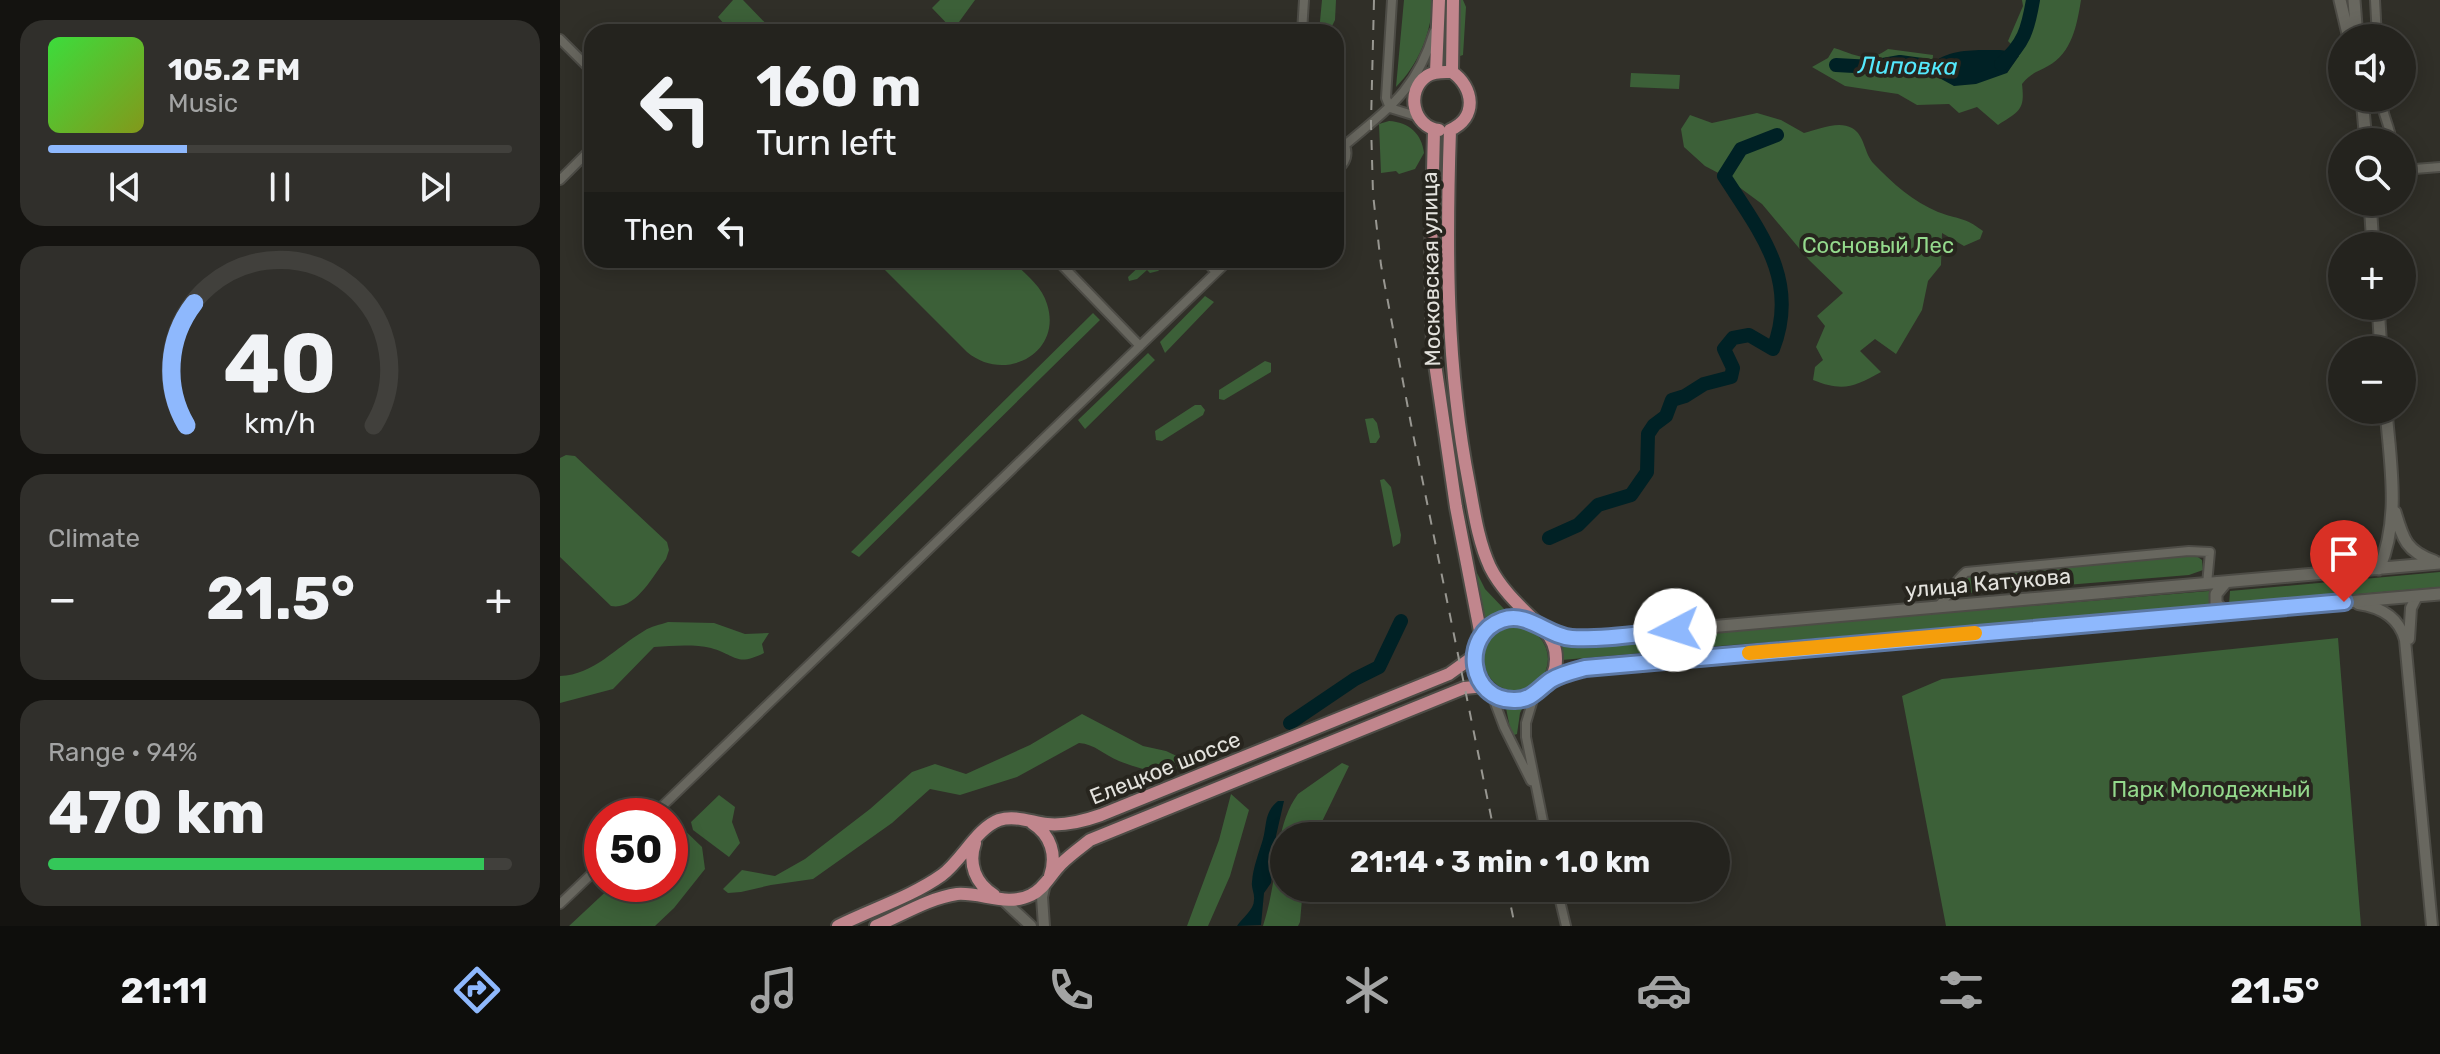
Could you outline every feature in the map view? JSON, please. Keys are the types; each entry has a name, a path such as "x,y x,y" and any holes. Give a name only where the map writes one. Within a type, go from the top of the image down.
{"main road":[{"path":"1436,72 1439,0"},
{"path":"1452,72 1453,0"},
{"path":"2340,0 2346,24"},
{"path":"2354,0 2356,24"},
{"path":"1436,72 1452,72 1466,83 1471,102 1469,113 1450,130 1434,130 1416,116 1415,96 1423,79 1436,72"},
{"name":"Московская улица","path":"1434,130 1431,256 1433,350 1456,507 1481,636"},
{"name":"Московская улица","path":"1450,130 1447,296 1450,354 1463,454 1479,534 1490,566 1508,595 1541,627"},
{"path":"2379,569 2390,534 2393,508 2387,424"},
{"path":"2393,508 2408,546 2416,554 2440,563"},
{"name":"улица Катукова","path":"1541,627 1569,638 2440,563"},
{"path":"2224,612 2216,603 2216,594 2225,583"},
{"path":"1549,681 1585,668 2440,594"},
{"path":"1508,618 1531,621 1541,627 1553,643 1556,654 1554,673 1549,681 1534,696 1517,700 1488,690 1476,673 1474,656 1481,636 1489,627 1508,618"},
{"name":"Елецкое шоссе","path":"838,926 940,876 962,858 987,826 999,820 1012,818 1067,824 1101,815 1449,674 1474,656"},
{"name":"Елецкое шоссе","path":"876,926 952,895 967,893 1015,900 1029,896 1075,851 1111,831 1464,688 1488,690"},
{"path":"1026,820 1043,831 1050,843 1053,864 1047,880"},
{"path":"978,836 972,855 974,874 985,890 1002,899"}],"street":[{"path":"1302,24 1304,0"},
{"path":"1390,108 1386,98 1392,0"},
{"path":"2375,0 2376,24"},
{"path":"1344,161 1347,157 1345,145 1390,108 1408,88 1430,45 1439,16"},
{"path":"560,39 584,63"},
{"path":"1408,88 1423,79"},
{"path":"1390,108 1416,116"},
{"path":"560,180 584,156"},
{"path":"2416,169 2440,167"},
{"path":"1065,268 1140,346"},
{"path":"1212,268 1216,272"},
{"path":"671,798 1220,268"},
{"path":"1936,607 1950,596 1956,579 1966,572 2189,551 2210,552 2207,584"},
{"path":"1956,579 1956,591 1972,604"},
{"path":"2408,657 2411,608 2417,596"},
{"path":"2344,602 2369,605 2387,613 2402,628 2408,657 2432,926"},
{"path":"1488,690 1536,792"},
{"path":"1534,696 1526,723 1526,737 1543,822"},
{"path":"2428,878 2440,876"},
{"path":"1044,926 1042,897 1047,880"},
{"path":"560,904 584,881"},
{"path":"1002,899 1031,926"},
{"path":"1560,902 1566,926"}],"green space":[{"path":"733,0 743,0 766,24 724,24 718,17"},
{"path":"940,0 975,0 959,22 961,24 947,24 932,8"},
{"path":"1322,0 1336,0 1333,24 1320,24"},
{"path":"1404,0 1433,0 1430,24 1422,47 1396,87"},
{"path":"1458,0 1463,0 1466,7 1463,55 1460,56 1455,52"},
{"path":"2022,0 2081,0 2075,28 2063,54 2025,80 2022,84 2022,105 1998,125 1977,107 1959,113 1949,104 1917,105 1898,94 1845,86 1812,67 1828,58 1834,48 1868,57 1888,49 1933,55 1932,74 2007,73 2023,49 2017,50 2008,41 2023,6"},
{"path":"1631,73 1680,75 1679,89 1630,87"},
{"name":"Сосновый Лес","path":"1757,113 1781,120 1804,133 1834,125 1852,128 1860,135 1874,164 1904,191 1929,208 1966,221 1983,231 1980,239 1964,246 1942,233 1941,265 1928,281 1922,310 1896,354 1875,339 1860,351 1881,372 1856,384 1841,387 1813,380 1815,367 1823,360 1816,347 1825,326 1817,316 1843,293 1809,260 1762,204 1705,166 1684,147 1681,129 1690,115 1712,123"},
{"path":"1389,121 1408,127 1420,140 1424,153 1415,169 1399,174 1396,171 1381,173 1379,124"},
{"path":"883,268 1019,268 1032,280 1045,297 1050,321 1047,337 1039,349 1013,364 998,365 982,361 967,352"},
{"path":"1138,268 1161,268 1150,273 1147,270 1137,279 1129,281 1128,277"},
{"path":"1205,296 1214,302 1165,353 1160,342"},
{"path":"1093,313 1100,320 859,557 851,552"},
{"path":"1148,353 1155,360 1085,429 1078,420"},
{"path":"1265,361 1271,363 1271,372 1224,400 1219,399 1219,390"},
{"path":"1195,405 1201,405 1205,410 1203,415 1162,441 1156,440 1155,431"},
{"path":"1373,418 1380,437 1376,443 1370,443 1365,419"},
{"path":"575,456 667,542 669,550 666,559 643,591 628,603 611,606 560,557 560,458"},
{"path":"1384,479 1391,487 1401,535 1400,543 1393,547 1380,480"},
{"path":"2195,555 2202,560 2203,570 2189,575 1967,593 1960,584 1968,574"},
{"path":"1471,561 1485,589 1507,612 1484,621"},
{"path":"2440,572 2440,587 2229,605 2230,591"},
{"path":"2209,591 2209,607 1681,649 1680,635"},
{"path":"668,622 714,623 745,634 769,633 762,644 764,653 747,659 704,647 654,647 613,689 560,703 560,676 594,666 647,629"},
{"path":"1516,627 1539,636 1548,659 1539,682 1516,691 1493,682 1484,659 1493,636"},
{"path":"1674,636 1675,650 1562,660 1561,644 1564,642"},
{"name":"Парк Молодежный","path":"2338,638 2361,926 1946,926 1902,696 1942,679"},
{"path":"1505,703 1525,703 1517,734 1514,735 1510,728"},
{"path":"1082,714 1143,746 1181,758 1180,768 1165,771 1142,769 1079,743 1017,777 960,795 930,789 892,823 813,879 741,892 728,893 723,889 742,870 775,876 805,859 912,772 935,764 966,774 1030,745"},
{"path":"1342,763 1349,766 1322,822 1284,822 1298,794"},
{"path":"1231,794 1249,810 1230,876 1208,926 1187,926 1219,840"},
{"path":"719,795 735,807 732,822 740,843 729,857 693,830 691,822"},
{"path":"688,834 702,847 705,869 688,890"},
{"path":"1270,898 1270,902 1302,902 1298,926 1263,926"},
{"path":"595,902 679,902 655,926 569,926"}],"water":[{"path":"2000,50 2015,52 2019,56 2007,73 1976,84 1954,86 1932,74 1932,64 1946,55"},
{"path":"1284,801 1279,822 1270,822 1270,884 1264,893 1261,925 1237,926 1253,904 1255,865 1268,814 1274,805"}],"waterway":[{"name":"Липовка","path":"2001,64 2024,35 2033,0"},
{"name":"Липовка","path":"1836,65 1872,67 1900,62 1950,69"},
{"name":"Липовка","path":"1549,538 1578,525 1598,505 1631,495 1647,472 1648,434 1666,416 1672,400 1704,384 1731,377 1733,368 1724,349 1733,338 1749,335 1773,349 1782,301 1779,279 1762,237 1724,176 1741,149 1777,135"},
{"name":"Липовка","path":"1290,723 1355,679 1379,667 1401,621"}],"railway":[{"path":"1374,0 1371,123 1373,194 1381,265 1492,822"},
{"path":"1510,902 1515,926"}],"slow traffic":[{"path":"1749,653 1975,633"}],"route":[{"path":"1675,630 1569,638 1531,621 1508,618 1489,627 1481,636 1476,645 1474,665 1480,681 1492,695 1517,700 1534,696 1557,677 1585,668 2344,602"}]}
